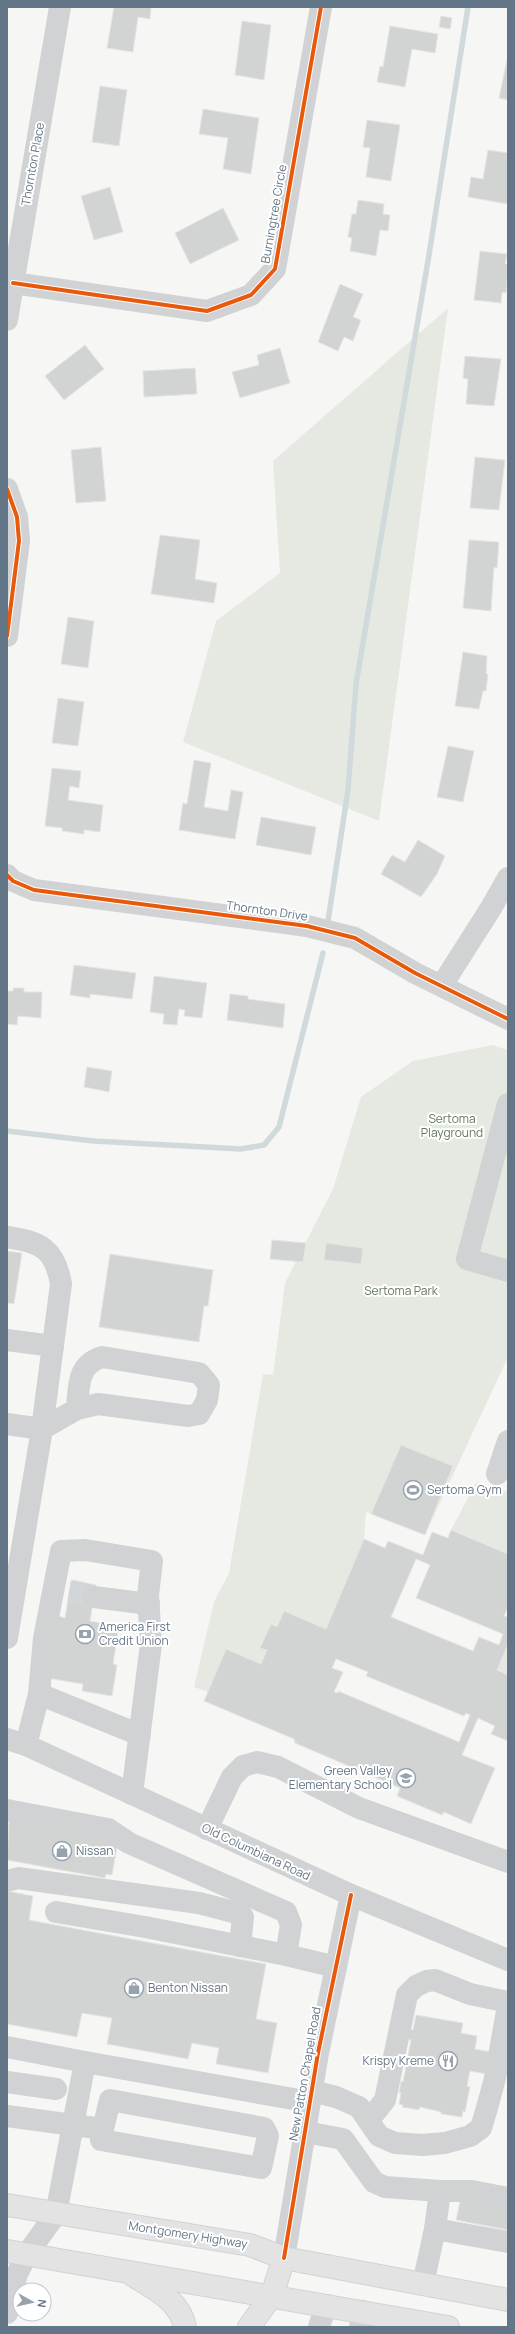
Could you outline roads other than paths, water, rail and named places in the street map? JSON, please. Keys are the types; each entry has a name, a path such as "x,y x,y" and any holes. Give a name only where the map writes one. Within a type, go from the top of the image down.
{"main road":[{"name":"Montgomery Highway","path":"7,2205 250,2245 284,2258 508,2300"},
{"path":"17,2252 326,2305 361,2319 448,2327"},
{"path":"249,2327 272,2295 284,2258"},
{"path":"124,2270 168,2298 183,2318 185,2327"}],"street":[{"name":"Thornton Place","path":"7,320 60,7"},
{"name":"Burningtree Circle","path":"13,283 207,311 251,295 275,269 321,7"},
{"path":"7,489 17,516 19,541 7,636"},
{"path":"442,985 491,908 508,878"},
{"name":"Thornton Drive","path":"9,882 34,890 307,926 355,938 415,972 508,1019"},
{"path":"508,1104 467,1259 508,1271"},
{"path":"7,1237 33,1241 48,1252 58,1268 61,1284 42,1429 7,1638"},
{"path":"7,1340 53,1346"},
{"path":"7,1424 42,1429 77,1409 98,1404 188,1416 199,1414 207,1400 209,1385 200,1373 102,1357 90,1361 83,1370 79,1385 77,1409"},
{"path":"496,1474 508,1441"},
{"path":"17,1742 39,1694 44,1638 61,1591 61,1551 85,1550 152,1561 149,1604 150,1644 132,1794"},
{"path":"94,1597 149,1604"},
{"path":"39,1694 140,1736"},
{"name":"Old Columbiana Road","path":"17,1742 352,1895 508,1960"},
{"path":"207,1829 232,1778 243,1766 256,1762 278,1767 359,1808 508,1862"},
{"path":"7,1810 108,1829 129,1843 247,1906"},
{"path":"7,1880 18,1878 185,1901 247,1906 286,1912 291,1925 286,1955"},
{"name":"New Patton Chapel Road","path":"284,2258 311,2096 336,1967 352,1895"},
{"path":"240,1946 243,1917 247,1906"},
{"path":"56,1912 145,1927 286,1955 336,1967"},
{"path":"7,2047 85,2062 311,2096 336,2097 359,2107 379,2136 395,2143 422,2145 446,2143 470,2136 481,2128 495,2078 507,2009 435,1980 426,1981 416,1986 407,1995 385,2100 370,2122"},
{"path":"7,2313 17,2274 17,2252 56,2214 85,2062"},
{"path":"56,2089 16,2084 15,2117 103,2129"},
{"path":"110,2100 264,2128 268,2136 261,2168 101,2140 103,2129 110,2100"},
{"path":"305,2132 343,2139 374,2182 385,2187 440,2191 472,2191 508,2198"},
{"path":"423,2284 435,2229 440,2191"},
{"path":"435,2229 508,2242"},
{"path":"320,2327 326,2305"}],"waterway":[{"path":"328,921 348,790 356,684 428,261 468,7"},
{"path":"7,1131 94,1141 241,1149 264,1145 279,1127 323,953"}],"tunnel":[{"path":"69,1593 94,1597"}],"place":[{"name":"Sertoma Gym","path":"413,1490"},
{"name":"America First Credit Union","path":"85,1634"},
{"name":"Green Valley Elementary School","path":"406,1778"},
{"name":"Nissan","path":"62,1851"},
{"name":"Benton Nissan","path":"134,1988"},
{"name":"Krispy Kreme","path":"448,2061"}],"park label":[{"name":"Sertoma Playground","path":"452,1126"},
{"name":"Sertoma Park","path":"401,1291"}]}
